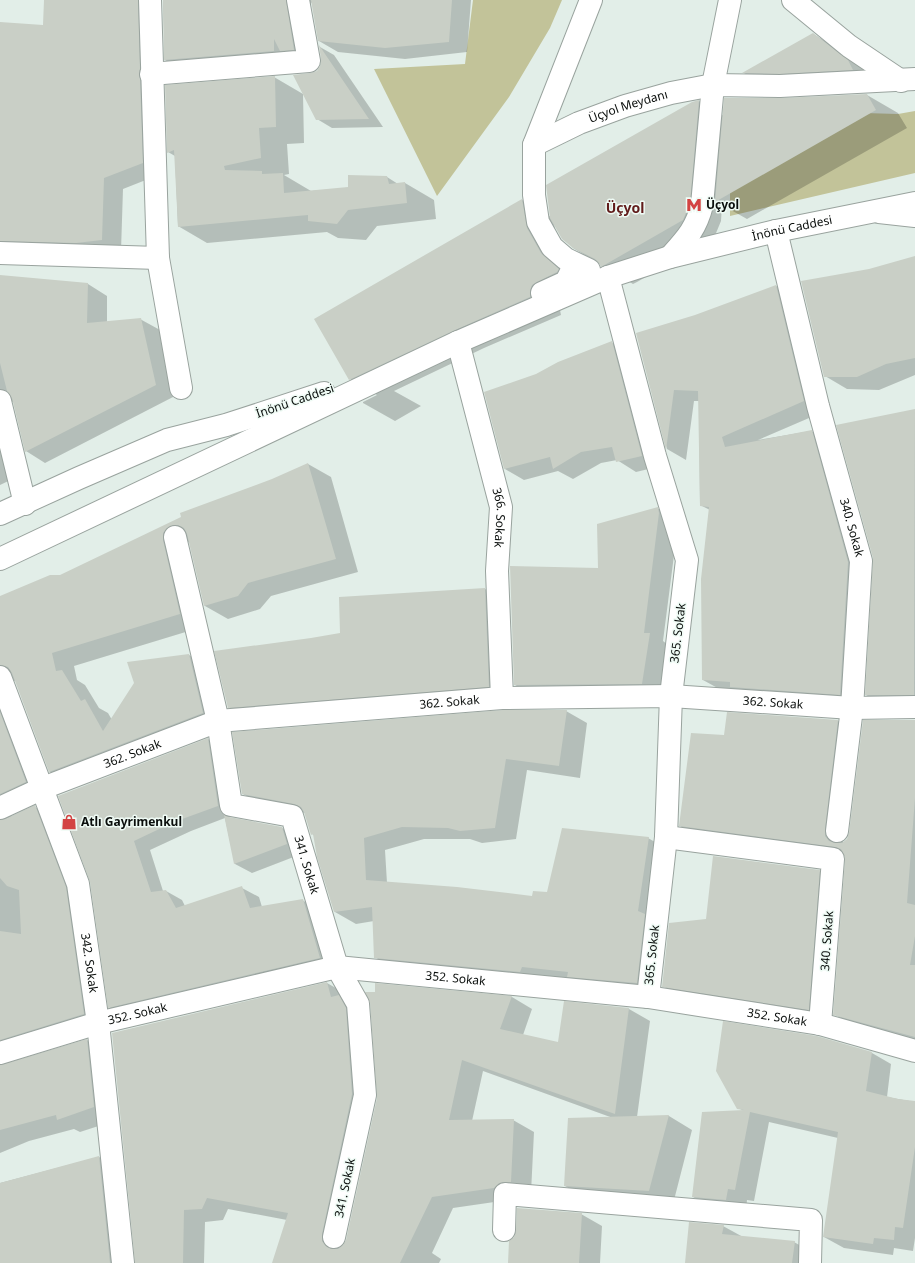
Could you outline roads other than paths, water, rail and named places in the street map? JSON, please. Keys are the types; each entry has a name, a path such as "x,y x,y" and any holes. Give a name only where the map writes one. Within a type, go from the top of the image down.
{"street":[{"path":"150,0 151,74 158,258 181,388"},
{"path":"151,74 309,61 298,0"},
{"path":"591,0 534,145 534,195 538,222 552,247 566,259 575,264 608,277"},
{"path":"670,257 691,232 698,220 702,205 713,85 730,0"},
{"path":"793,0 849,46 908,80"},
{"path":"713,85 780,86 908,80"},
{"name":"Üçyol Meydanı","path":"534,145 579,123 624,106 671,93 713,85"},
{"name":"İnönü Caddesi","path":"0,559 458,342 608,277 670,257 776,231 915,203"},
{"path":"874,211 915,216"},
{"name":"340. Sokak","path":"776,231 818,406 861,561 852,708 837,831"},
{"path":"0,253 158,258"},
{"name":"İnönü Caddesi","path":"0,514 167,440 226,425 327,392 566,282 575,264"},
{"name":"365. Sokak","path":"608,277 655,456 687,560 671,696 666,837 648,998"},
{"name":"366. Sokak","path":"458,342 501,508 497,571 502,698"},
{"path":"0,401 25,504"},
{"name":"341. Sokak","path":"175,537 218,721 231,805 292,816 337,967 358,1004 365,1094 334,1238"},
{"name":"342. Sokak","path":"0,676 78,884 98,1023 122,1263"},
{"name":"362. Sokak","path":"0,808 43,788 218,721 502,698 671,696 852,708 915,706"},
{"name":"340. Sokak","path":"666,837 833,858 820,1024"},
{"name":"352. Sokak","path":"0,1052 98,1023 337,967 648,998 820,1024 915,1052"},
{"path":"504,1230 504,1194 811,1220 810,1263"}],"place":[{"name":"Üçyol","path":"694,205"},
{"name":"Atlı Gayrimenkul","path":"69,822"}],"district":[{"name":"Üçyol","path":"625,208"}]}
